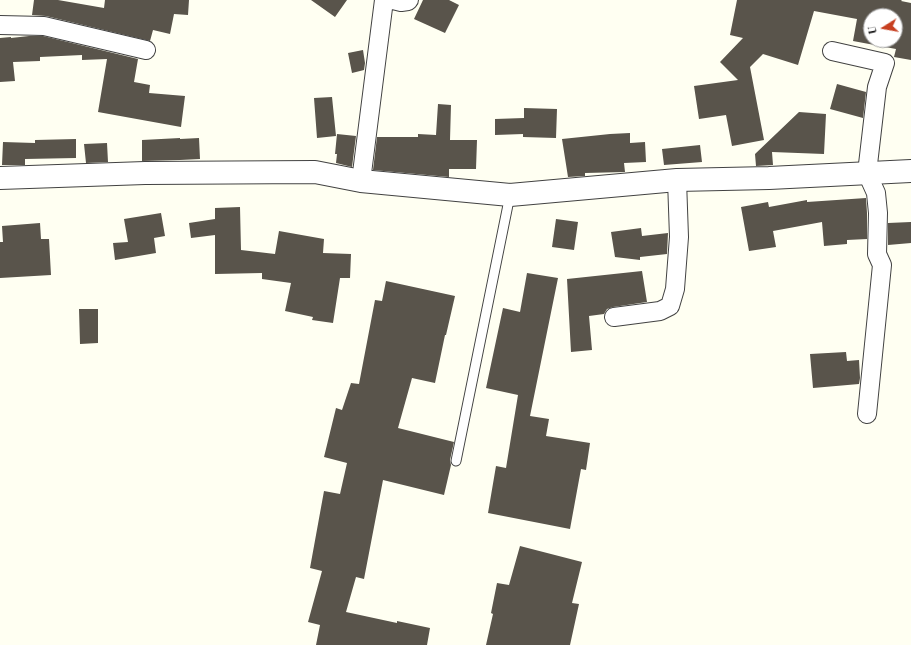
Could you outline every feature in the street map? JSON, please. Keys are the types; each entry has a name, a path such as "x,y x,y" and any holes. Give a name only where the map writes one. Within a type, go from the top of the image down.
{"street":[{"path":"361,181 384,0"},
{"path":"394,0 401,2 409,0"},
{"path":"0,25 44,26 146,50"},
{"path":"832,51 885,63 877,87 867,173 876,193 878,213 877,254 882,265 867,414"},
{"path":"0,178 145,173 315,172 361,181 510,195 677,180 769,178 911,170"},
{"path":"614,317 660,311 670,306 675,289 679,237 677,180"}],"lane":[{"path":"456,461 510,195"}],"building":[{"path":"34,0 58,0 104,8 105,0 189,0 188,15 174,14 170,34 153,30 150,41 46,16 32,15"},
{"path":"311,0 347,0 335,17"},
{"path":"423,0 449,0 459,5 445,33 414,19"},
{"path":"737,0 902,0 901,1 911,3 911,60 894,57 896,49 891,48 903,48 903,8 863,8 863,43 853,41 857,19 814,11 798,65 763,54 750,67 764,140 732,146 726,115 699,119 694,86 738,80 720,62 743,38 730,35"},
{"path":"43,36 138,59 134,82 150,85 149,93 185,96 181,127 98,112 107,59 82,60 82,55 40,57 40,61 13,62 15,81 0,82 0,38"},
{"path":"363,50 365,63 364,70 352,73 348,53"},
{"path":"837,84 866,92 863,118 830,109"},
{"path":"332,97 336,136 317,138 314,98"},
{"path":"438,104 451,105 450,140 477,140 476,169 449,169 449,177 373,170 377,137 418,137 418,134 436,135"},
{"path":"524,108 557,109 556,138 523,137 523,134 495,135 495,119 524,118"},
{"path":"799,112 826,114 824,154 772,152 773,165 756,166 755,154"},
{"path":"630,133 630,143 645,142 646,162 624,163 625,172 585,173 585,176 568,177 562,139"},
{"path":"337,134 356,136 352,167 336,163 337,154 335,154"},
{"path":"199,138 200,159 142,161 142,140"},
{"path":"76,139 76,158 25,159 25,165 2,165 3,142 35,143 35,140"},
{"path":"107,143 108,162 86,163 84,144"},
{"path":"700,145 702,162 664,165 662,149"},
{"path":"866,198 867,239 847,240 847,244 824,246 822,222 773,231 776,247 749,251 741,207 768,202 769,207 807,200 807,202"},
{"path":"240,207 241,250 275,254 279,231 324,239 323,253 351,254 350,278 340,278 333,323 312,320 313,317 285,311 291,283 262,279 262,273 215,274 215,235 191,238 189,223 215,219 215,208"},
{"path":"161,213 165,236 154,238 156,253 115,260 113,243 128,242 124,219"},
{"path":"556,219 578,222 574,250 552,247"},
{"path":"911,222 911,243 888,245 888,223"},
{"path":"40,223 41,239 49,239 51,275 0,278 0,242 3,242 2,226"},
{"path":"641,228 642,236 668,233 667,254 640,257 640,260 615,257 611,232"},
{"path":"642,271 647,302 613,307 607,309 604,314 589,316 592,350 571,352 567,279"},
{"path":"527,273 558,278 530,416 549,419 546,436 590,443 586,470 581,469 570,529 488,513 496,466 506,468 518,395 486,388 503,308 520,312"},
{"path":"386,281 455,296 435,383 412,378 398,428 454,442 450,460 451,465 444,495 383,480 364,579 356,577 346,612 397,623 397,621 430,628 427,645 316,645 320,625 308,622 322,571 310,568 324,491 340,494 347,463 324,457 336,408 342,410 351,383 359,384 375,300 382,301"},
{"path":"79,309 98,309 98,343 80,344"},
{"path":"846,352 847,361 859,360 859,384 813,388 810,354"},
{"path":"520,546 582,562 572,603 579,604 570,645 486,645 493,614 491,613 497,583 509,585"}]}
